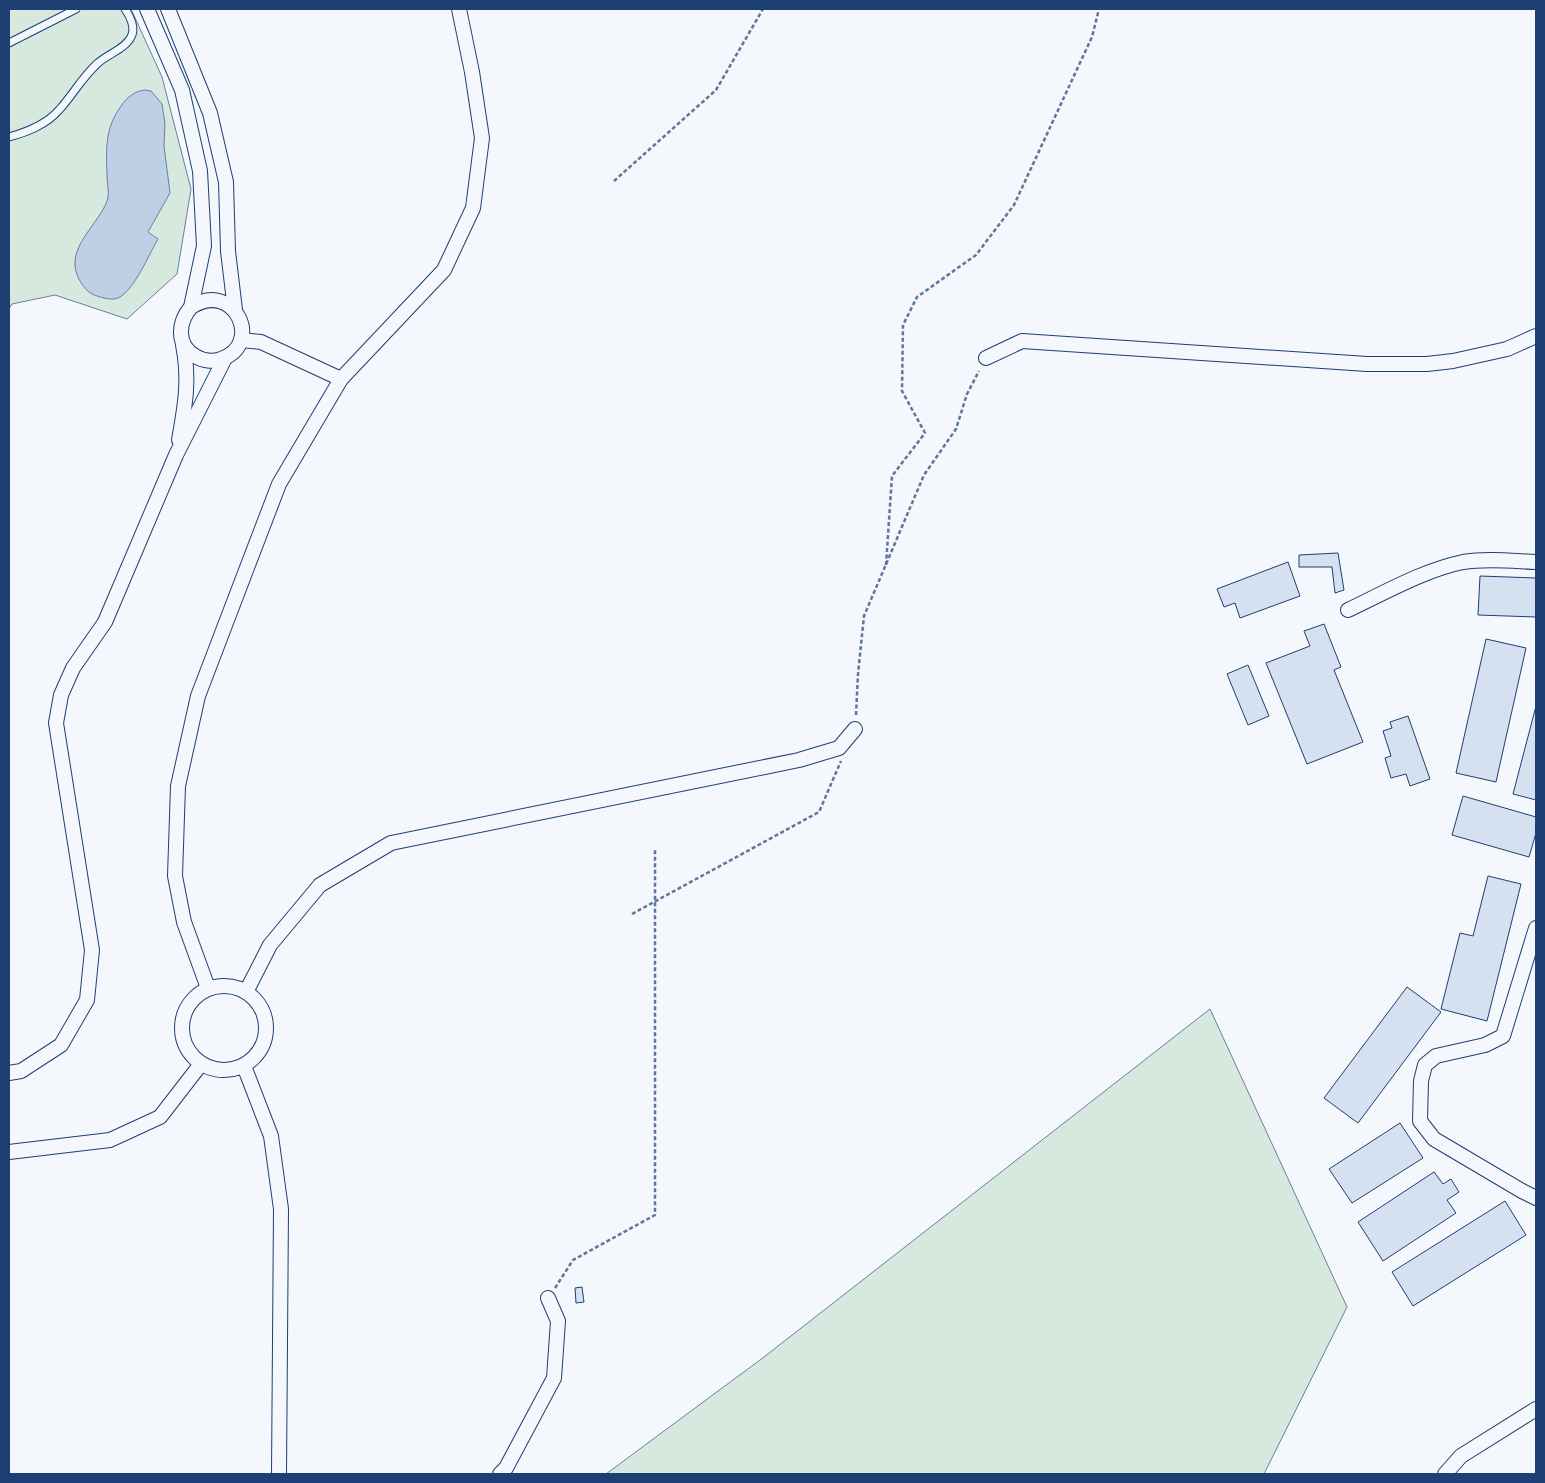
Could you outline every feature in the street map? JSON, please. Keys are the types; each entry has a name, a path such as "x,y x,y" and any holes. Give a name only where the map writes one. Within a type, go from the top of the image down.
{"street":[{"path":"147,9 182,90 200,171 204,246 191,307"},
{"path":"168,9 210,113 226,182 228,251 235,310 241,320 242,332 237,348 225,358 217,361 199,359 192,354 182,340"},
{"path":"208,988 184,922 175,876 178,786 198,696 278,484 341,379 444,270 473,208 482,138 472,72 459,9"},
{"path":"176,455 187,393 187,363 182,340 182,322 185,314 191,307 206,300 222,301 235,310"},
{"path":"986,358 1022,341 1367,364 1427,364 1453,361 1507,349 1536,336"},
{"path":"241,340 262,342 341,379"},
{"path":"9,1073 21,1071 61,1045 87,1000 92,950 56,723 61,695 73,668 106,622 176,455 225,358"},
{"path":"1348,610 1437,569 1464,562 1536,562"},
{"path":"246,992 270,945 320,886 391,843 799,760 839,748 855,729"},
{"path":"1536,928 1503,1036 1485,1045 1436,1056 1425,1065 1420,1100 1420,1120 1434,1139 1536,1198"},
{"path":"226,985 246,992 256,1000 265,1016 266,1031 260,1052 244,1066 220,1071 201,1064 191,1056 183,1043 181,1025 186,1008 195,996 208,988 226,985"},
{"path":"9,1152 110,1140 160,1117 201,1064"},
{"path":"244,1066 270,1136 281,1209 279,1474"},
{"path":"500,1474 506,1468 554,1378 558,1321 548,1298"},
{"path":"1445,1474 1461,1456 1536,1409"}],"lane":[{"path":"9,43 76,9"},
{"path":"9,138 30,131 59,111 81,80 99,62 127,42 132,36 134,27 124,9"}],"path":[{"path":"614,182 716,90 763,9"},
{"path":"886,565 892,476 925,433 902,391 903,325 917,297 976,255 1014,205 1092,37 1099,9"},
{"path":"855,729 864,616 924,475 956,429 967,394 986,358"},
{"path":"632,914 819,812 841,762 839,748"},
{"path":"548,1298 572,1260 655,1215 655,849"}],"shaded area":[{"path":"9,9 131,9 162,77 191,189 177,274 127,319 55,295 12,304 9,309"},
{"path":"1210,1009 1347,1307 1264,1474 606,1474 764,1357"}],"water":[{"path":"145,90 151,91 162,104 165,124 164,146 170,193 148,232 158,239 141,272 124,294 118,298 105,298 92,294 83,286 78,278 75,266 76,257 78,248 105,206 108,198 107,148 112,122 126,100 135,93"}],"building":[{"path":"1338,553 1344,590 1335,593 1332,567 1299,567 1299,555"},
{"path":"1288,562 1300,596 1240,618 1235,603 1224,607 1217,589"},
{"path":"1480,576 1536,578 1536,617 1478,615"},
{"path":"1324,624 1341,667 1334,670 1363,742 1307,764 1266,663 1310,646 1304,631"},
{"path":"1486,639 1526,648 1496,782 1456,773"},
{"path":"1248,665 1269,716 1248,725 1227,674"},
{"path":"1536,706 1536,800 1513,794"},
{"path":"1408,716 1430,779 1410,786 1406,774 1391,778 1385,758 1391,756 1383,731 1392,728 1390,722"},
{"path":"1463,796 1536,817 1536,833 1529,857 1452,835"},
{"path":"1488,876 1521,884 1487,1021 1441,1009 1460,933 1473,936"},
{"path":"1407,987 1441,1012 1358,1123 1324,1098"},
{"path":"1400,1123 1423,1158 1352,1203 1329,1169"},
{"path":"1434,1172 1443,1184 1451,1179 1459,1192 1447,1200 1456,1213 1383,1261 1358,1222"},
{"path":"1505,1201 1526,1235 1413,1306 1392,1272"},
{"path":"582,1287 584,1302 576,1303 575,1288"}]}
